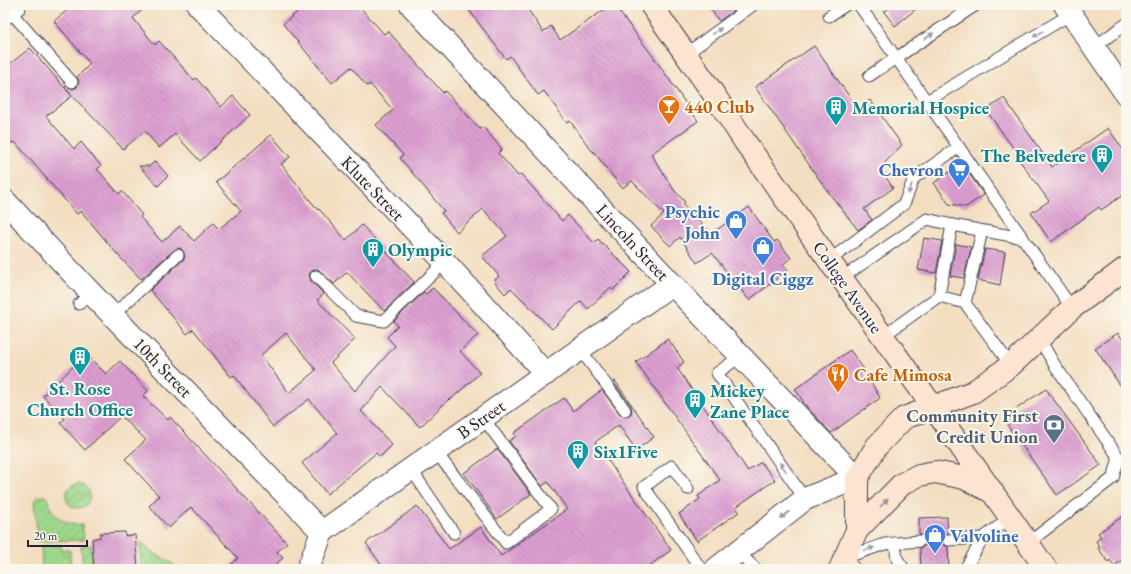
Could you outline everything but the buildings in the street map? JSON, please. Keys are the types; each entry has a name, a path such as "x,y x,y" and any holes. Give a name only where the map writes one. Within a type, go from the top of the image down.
{"main road":[{"name":"College Avenue","path":"651,5 761,165 934,407 1046,569"},
{"path":"847,565 857,530 857,478 877,446 904,418 973,392 1010,366 1072,308 1126,268"},
{"path":"934,407 966,382 1004,356 1039,338"},
{"path":"857,530 902,484 919,475 935,472 964,478 993,493"}],"street":[{"name":"Klute Street","path":"198,5 445,262 546,374"},
{"name":"Lincoln Street","path":"411,5 672,284 857,478"},
{"path":"1068,10 1126,94"},
{"name":"10th Street","path":"5,201 85,298 113,316 322,532"},
{"name":"B Street","path":"322,532 672,284"},
{"path":"716,569 805,499 857,478"},
{"path":"308,569 322,532"}],"lane":[{"path":"686,54 754,5"},
{"path":"829,16 846,5"},
{"path":"859,5 1072,308"},
{"path":"869,76 976,5"},
{"path":"10,9 72,82"},
{"path":"927,101 1068,10"},
{"path":"1094,47 1126,24"},
{"path":"830,260 904,204 914,178 959,147"},
{"path":"842,278 927,219 1023,238"},
{"path":"883,336 939,296 952,225"},
{"path":"965,303 982,231"},
{"path":"113,316 178,256"},
{"path":"316,276 356,316 384,321 445,262"},
{"path":"939,296 965,303 1004,356"},
{"path":"1028,543 1113,478 1119,458 1054,364 1039,338"},
{"path":"580,349 625,410"},
{"path":"741,356 717,373 805,499"},
{"path":"436,452 506,543 551,509 483,418"},
{"path":"688,489 672,466 644,486 701,569"},
{"path":"411,470 454,533"},
{"path":"965,569 983,538 1010,518"},
{"path":"948,540 983,538"},
{"path":"847,565 885,544 920,541"},
{"path":"895,543 897,559 904,569"},
{"path":"738,552 756,569"}],"green space":[{"path":"78,484 87,487 90,496 87,505 78,508 69,505 66,496 69,487"},
{"path":"45,496 48,499 50,507 59,518 67,523 82,525 84,540 38,541 34,502 37,497"},
{"path":"140,542 152,552 173,564 175,569 141,569"},
{"path":"61,545 61,550 70,550 71,569 42,569 41,546"},
{"path":"91,545 93,569 83,569 81,546"}],"place":[{"name":"440 Club","path":"669,126"},
{"name":"Memorial Hospice","path":"836,126"},
{"name":"The Belvedere","path":"1102,174"},
{"name":"Chevron","path":"959,188"},
{"name":"Psychic John","path":"736,240"},
{"name":"Digital Ciggz","path":"763,266"},
{"name":"Olympic","path":"373,268"},
{"name":"St. Rose Church Office","path":"80,376"},
{"name":"Cafe Mimosa","path":"838,394"},
{"name":"Mickey Zane Place","path":"695,420"},
{"name":"Community First Credit Union","path":"1054,444"},
{"name":"Six1Five","path":"578,470"},
{"name":"Valvoline","path":"935,554"}]}
